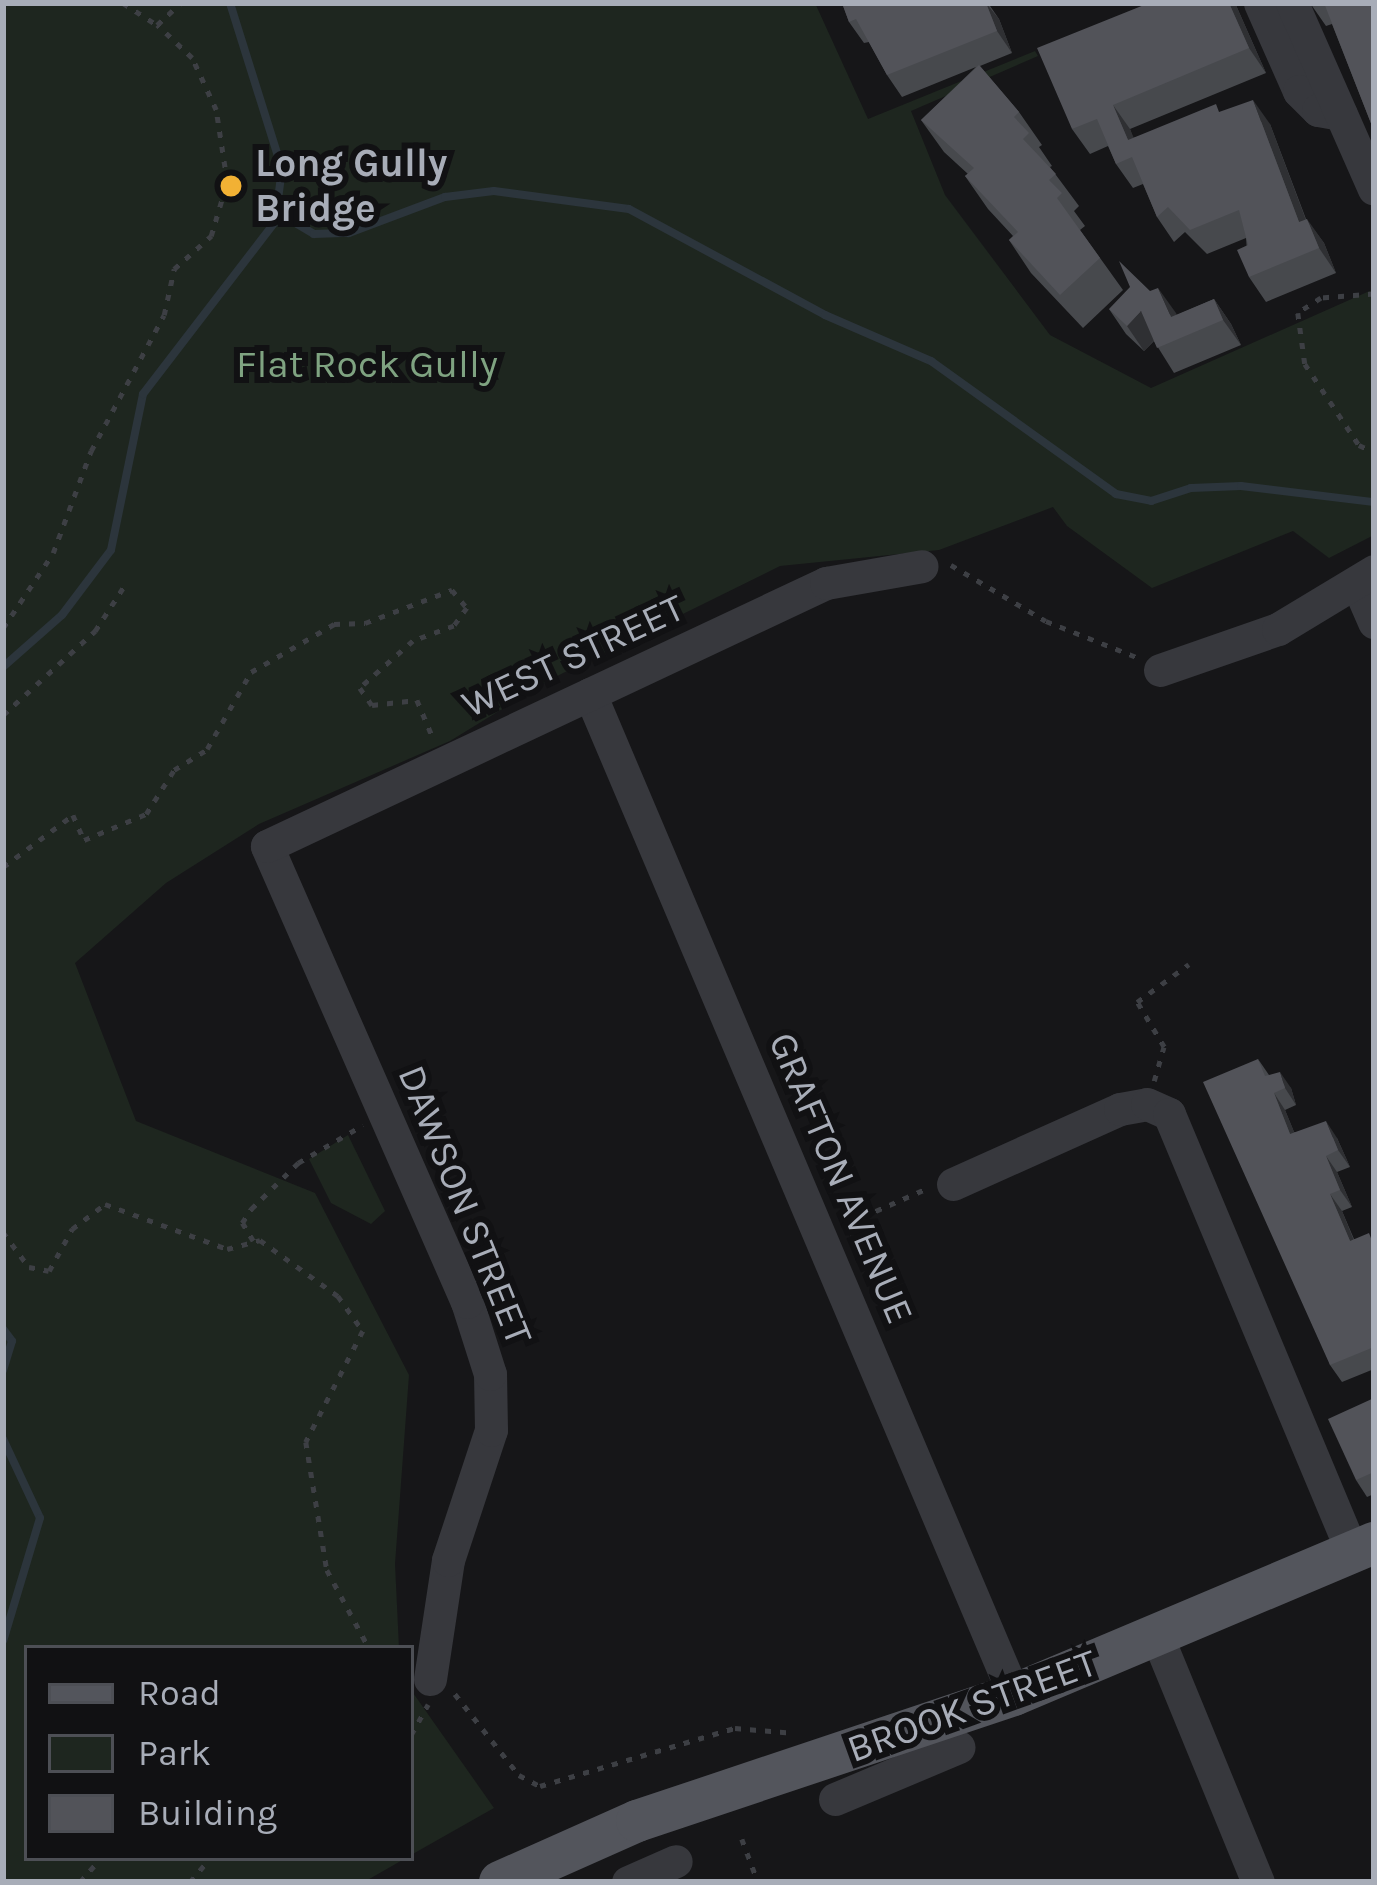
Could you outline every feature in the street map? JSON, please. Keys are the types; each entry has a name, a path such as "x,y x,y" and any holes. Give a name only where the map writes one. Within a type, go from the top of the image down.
{"main road":[{"name":"BROOK STREET","path":"500,1882 637,1821 883,1759 1014,1695 1363,1548"}],"street":[{"path":"1260,3 1299,91 1318,110 1341,113"},
{"path":"1292,3 1374,188"},
{"name":"WEST STREET","path":"268,846 826,583 922,566"},
{"path":"1160,670 1278,629 1366,577 1374,622"},
{"name":"GRAFTON AVENUE","path":"590,694 1014,1695"},
{"name":"DAWSON STREET","path":"268,846 480,1337 493,1401 491,1430 436,1609 430,1679"},
{"path":"953,1184 1120,1109 1153,1106 1177,1126 1363,1548"},
{"path":"1157,1636 1258,1882"},
{"path":"835,1799 883,1759 959,1747"},
{"path":"628,1882 676,1861"}],"path":[{"path":"3,628 53,553 91,451 164,316 174,269 211,236 231,164 216,110 192,58 157,25 123,3"},
{"path":"157,25 181,3"},
{"path":"1374,294 1321,298 1298,313 1305,364 1359,445 1374,452"},
{"path":"922,566 953,565 1046,621 1160,670"},
{"path":"3,715 95,631 126,583"},
{"path":"3,867 73,815 84,840 146,814 174,770 207,749 251,672 334,624 365,623 452,590 467,608 454,626 413,641 360,688 372,705 417,700 443,763"},
{"path":"1153,1106 1164,1047 1137,1002 1189,964"},
{"path":"366,1645 327,1570 306,1442 363,1331 338,1296 253,1241 244,1217 298,1163 385,1116"},
{"path":"824,1247 862,1217 953,1184"},
{"path":"3,1232 29,1267 49,1271 72,1229 106,1204 226,1249 253,1241"},
{"path":"414,1730 428,1709 430,1679 455,1694 519,1775 540,1786 735,1728 805,1737"},
{"path":"742,1839 758,1882"}],"green space":[{"name":"Flat Rock Gully","path":"3,3 815,3 868,119 1035,51 1038,56 911,111 945,195 1050,335 1151,388 1374,289 1374,535 1329,558 1293,531 1152,588 1067,526 1053,507 939,550 780,566 551,679 450,741 259,824 166,883 75,963 136,1121 315,1193 409,1375 395,1564 399,1645 24,1645 24,1861 401,1861 364,1882 3,1882"},
{"path":"348,1135 385,1211 371,1224 331,1203 309,1159"},
{"path":"414,1694 494,1808 414,1853"}],"building":[{"path":"842,3 986,3 997,31 887,75 856,19 849,22"},
{"path":"1149,3 1229,3 1249,48 1113,105 1128,140 1216,104 1219,112 1253,100 1299,222 1307,219 1319,248 1249,277 1237,250 1248,245 1239,210 1190,230 1168,207 1157,217 1132,157 1116,164 1097,119 1072,129 1037,48"},
{"path":"1324,3 1374,3 1374,131"},
{"path":"979,65 1019,112 1014,117 1029,133 1023,139 1056,174 1049,180 1062,193 1057,198 1100,258 1060,295 1009,240 1018,232 965,176 974,168 921,120"},
{"path":"1119,261 1150,291 1158,288 1171,317 1214,299 1223,320 1157,348 1141,311 1127,326 1109,309 1130,287"},
{"path":"1258,1059 1265,1076 1280,1072 1285,1088 1274,1093 1290,1134 1326,1121 1338,1150 1326,1156 1340,1190 1330,1194 1350,1241 1369,1233 1374,1246 1374,1347 1330,1365 1203,1082"},
{"path":"1374,1398 1374,1472 1356,1480 1328,1419"}],"waterway":[{"path":"3,667 62,615 111,550 143,394 275,222 282,169 230,3"},
{"path":"277,212 314,234 349,233 445,197 494,191 629,209 825,315 931,361 1116,494 1151,501 1191,488 1241,486 1374,502"},
{"path":"3,1329 12,1341 3,1371"},
{"path":"3,1439 40,1518 3,1641"}],"place":[{"name":"Long Gully Bridge","path":"231,186"}]}
